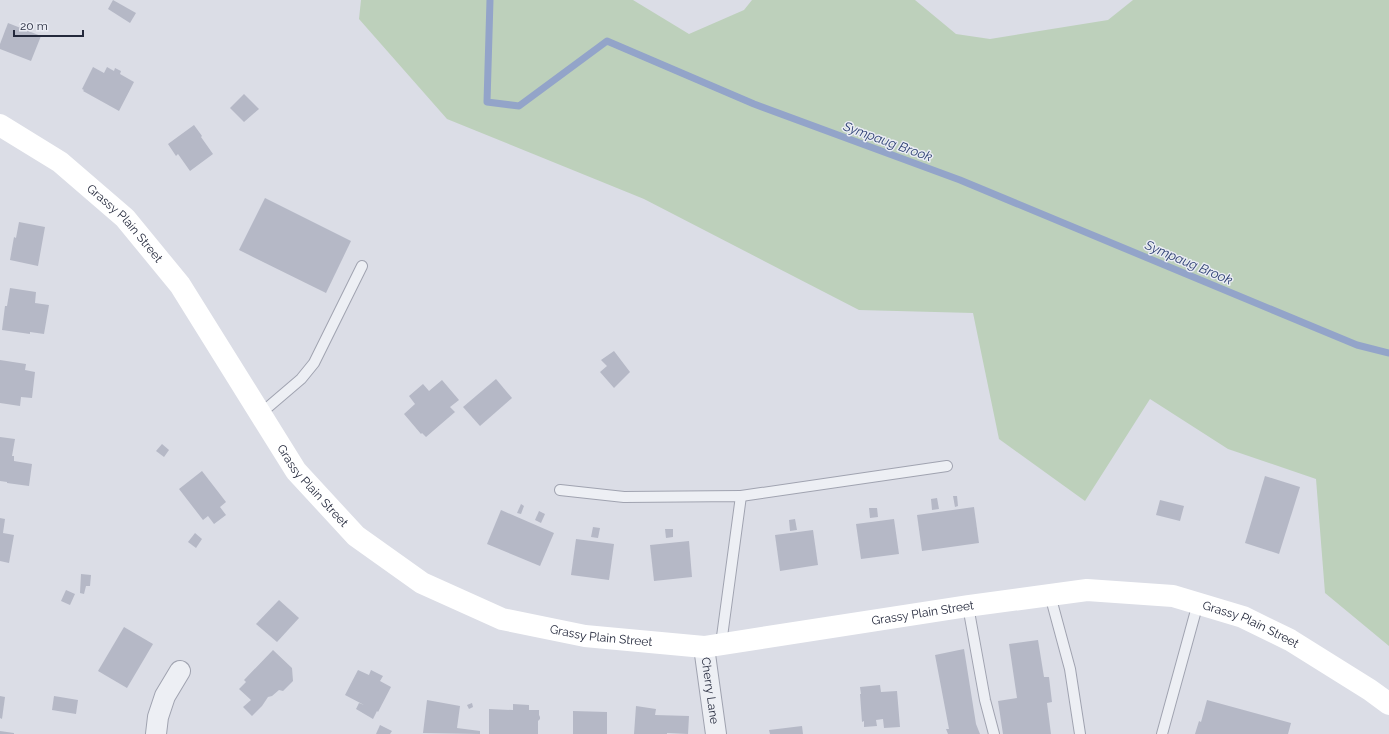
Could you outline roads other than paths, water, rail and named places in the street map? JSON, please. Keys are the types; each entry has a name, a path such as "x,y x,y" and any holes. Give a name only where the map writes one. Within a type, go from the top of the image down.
{"main road":[{"name":"Grassy Plain Street","path":"0,125 60,162 125,218 180,285 296,471 356,536 422,583 502,619 585,636 713,645 968,606 1087,590 1173,596 1243,616 1290,640 1370,690 1389,704"}],"street":[{"name":"Cherry Lane","path":"713,645 716,734"},
{"path":"156,734 158,717 165,696 180,671"}],"lane":[{"path":"260,414 301,379 314,363 362,266"},
{"path":"560,490 624,497 741,496 947,466"},
{"path":"713,645 741,496"},
{"path":"1050,595 1070,669 1080,734"},
{"path":"1162,734 1198,603"},
{"path":"968,606 985,700 994,734"}],"waterway":[{"name":"Sympaug Brook","path":"490,0 487,102 519,106 607,41 754,104 960,180 1357,345 1389,353"}]}
